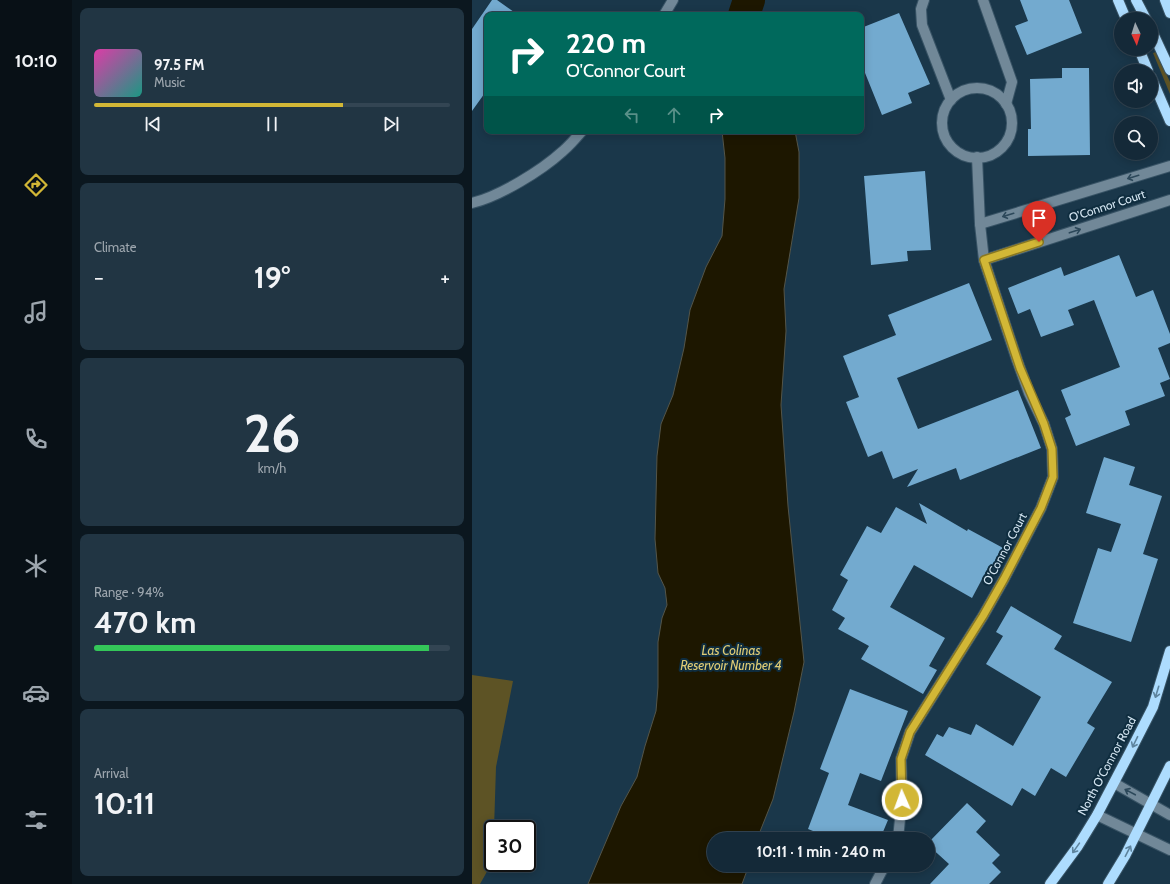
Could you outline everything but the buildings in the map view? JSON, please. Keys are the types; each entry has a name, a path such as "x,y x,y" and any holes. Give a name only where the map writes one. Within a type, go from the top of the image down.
{"main road":[{"path":"1118,0 1123,12"},
{"path":"1136,0 1142,12"},
{"path":"1165,0 1170,13"},
{"path":"1158,45 1170,70"},
{"path":"1158,93 1170,121"},
{"name":"North O'Connor Road","path":"1050,884 1078,846 1114,783 1152,707 1170,651"},
{"path":"1108,884 1125,856 1170,766"}],"street":[{"path":"666,12 674,0"},
{"path":"924,0 921,9 922,25 951,100"},
{"path":"983,0 1012,82 1006,104"},
{"path":"970,88 984,89 997,94 1006,104 1011,116 1011,130 1006,143 996,152 983,157 970,157 957,152 947,142 942,130 942,116 948,103 957,94 970,88"},
{"path":"472,203 508,188 536,171 563,151 579,134"},
{"name":"O'Connor Court","path":"899,832 902,800 901,759 910,732 983,616 1004,579 1041,508 1053,477 1052,449 1044,424 1029,393 1019,366 984,260 980,224 977,158"},
{"name":"O'Connor Court","path":"980,224 1170,166"},
{"name":"O'Connor Court","path":"984,260 1170,200"},
{"path":"1114,783 1170,815"},
{"path":"1097,815 1170,850"},
{"path":"875,884 882,872"}],"shaded area":[{"path":"1154,56 1158,56 1170,82 1170,94 1158,64"},
{"path":"472,675 513,681 496,767 494,820 484,820 484,872 487,872 480,884 472,884"}],"water":[{"name":"Las Colinas Reservoir Number 4","path":"722,134 796,134 799,152 799,198 784,289 786,331 781,405 788,506 804,662 794,712 773,799 760,832 707,832 707,872 746,872 742,884 588,884 621,806 637,777 656,711 658,687 658,642 662,618 667,605 665,588 658,573 655,539 657,456 661,424 673,395 684,348 690,310 706,267 722,236 725,199 725,158"}],"waterway":[{"path":"745,12 749,0"}],"route":[{"path":"902,800 901,759 910,732 983,616 1004,579 1041,508 1053,477 1052,449 1044,424 1029,393 1020,368 984,260 1039,242"}]}
